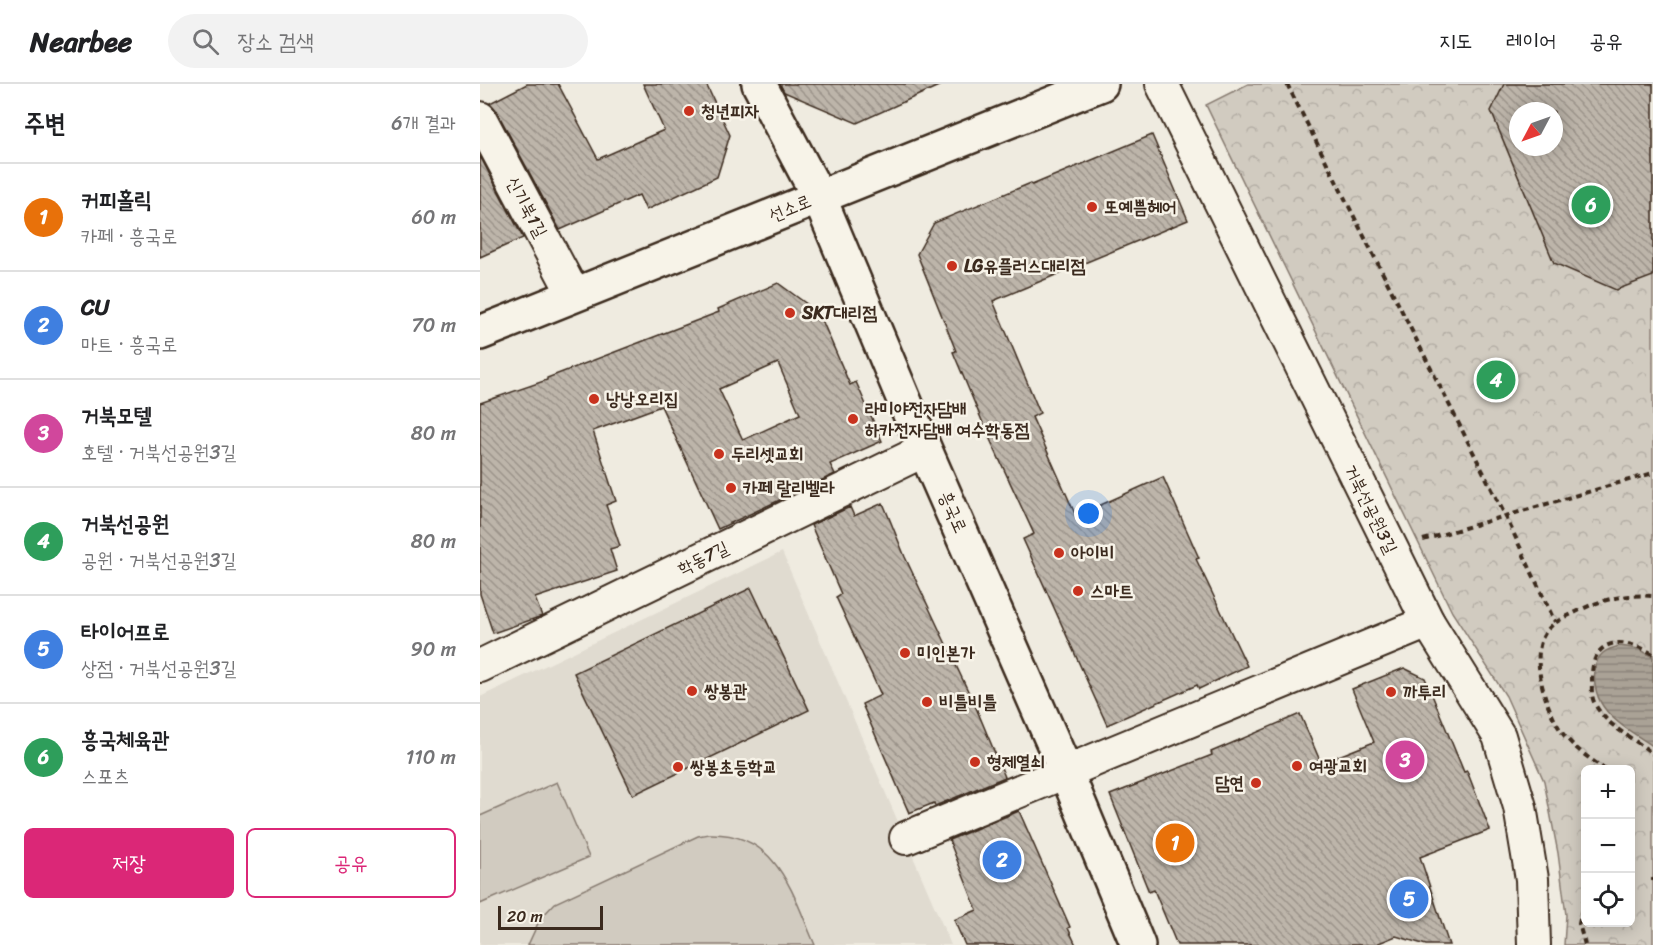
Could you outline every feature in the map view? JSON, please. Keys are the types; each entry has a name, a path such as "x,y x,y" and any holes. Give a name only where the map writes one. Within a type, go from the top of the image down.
{"street":[{"name":"흥국로","path":"759,84 819,197 1138,945"},
{"name":"선소로","path":"480,333 1101,84"},
{"name":"거북선공원3길","path":"1162,84 1428,622 1499,736 1520,807 1532,879 1534,945"},
{"name":"신기북1길","path":"480,118 574,295"},
{"name":"학동7길","path":"480,666 926,450"},
{"path":"906,838 1428,622"}],"path":[{"path":"1287,84 1506,517 1555,622"},
{"path":"1391,549 1653,473"},
{"path":"1599,765 1581,752 1561,732 1550,709 1540,675 1539,652 1544,635 1555,622 1601,600 1636,595 1653,596"},
{"path":"1653,654 1630,643 1612,644 1598,651 1592,674 1593,701 1599,711 1620,731 1653,754"},
{"path":"1581,915 1579,924 1585,945"}],"shaded area":[{"name":"쌍봉초등학교","path":"782,552 951,945 480,945 480,697"},
{"path":"1620,646 1639,649 1653,657 1653,746 1611,716 1603,707 1598,696 1595,669 1598,660 1606,651"}],"green space":[{"path":"1248,84 1653,84 1653,945 1564,945 1566,915 1558,853 1544,781 1506,696 1452,612 1206,105"},
{"path":"557,782 589,857 480,904 480,816"},
{"path":"709,834 732,836 751,843 767,855 790,886 815,945 528,945 540,919 555,903 698,836"}],"building":[{"path":"527,84 558,84 598,159 664,130 643,84 706,84 730,135 717,177 646,210 639,195 560,230 496,110 490,103"},
{"path":"780,84 943,84 857,123 784,92"},
{"path":"1504,84 1653,84 1653,276 1616,290 1554,263 1510,156 1563,156 1563,102 1509,102 1509,154 1491,111"},
{"path":"1152,135 1188,220 993,301 1040,413 1032,417 1076,516 1163,477 1199,558 1196,559 1247,666 1199,689 1197,685 1107,725 1023,539 1034,534 953,352 956,351 917,254 934,223"},
{"path":"480,156 523,238 480,257"},
{"path":"778,283 819,313 850,385 856,382 882,441 830,464 835,474 718,529 661,406 593,431 616,501 606,505 620,546 610,549 617,571 535,598 542,616 493,633 480,594 480,403 547,380 547,378 719,312 718,309","holes":["778,363 800,414 743,440 719,389"]},
{"path":"883,503 905,557 977,710 1005,777 935,806 934,803 909,813 862,704 881,695 836,597 841,594 811,525 850,507 854,516"},
{"name":"쌍봉관","path":"751,588 809,710 633,795 574,673"},
{"path":"1404,668 1425,678 1464,772 1467,771 1490,830 1420,857 1449,945 1426,945 1396,936 1374,945 1177,945 1154,890 1149,892 1110,795 1212,755 1211,752 1300,714 1321,763 1374,742 1352,689"},
{"path":"1019,811 1076,945 965,945 954,920 977,910 949,840"}],"place":[{"name":"청년피자","path":"689,111"},
{"name":"흥국체육관","path":"1591,205"},
{"name":"또예쁨헤어","path":"1092,207"},
{"name":"LG유플러스대리점","path":"952,266"},
{"name":"SKT대리점","path":"790,313"},
{"name":"거북선공원","path":"1496,380"},
{"name":"낭낭오리집","path":"594,399"},
{"name":"라미야전자담배 하카전자담배 여수학동점","path":"853,419"},
{"name":"두리셋교회","path":"719,454"},
{"name":"카페 랄리벨라","path":"731,488"},
{"name":"아이비","path":"1059,553"},
{"name":"스마트","path":"1078,591"},
{"name":"미인본가","path":"905,653"},
{"name":"쌍봉관","path":"692,691"},
{"name":"까투리","path":"1391,692"},
{"name":"비틀비틀","path":"927,702"},
{"name":"거북모텔","path":"1405,760"},
{"name":"형제열쇠","path":"975,762"},
{"name":"여광교회","path":"1297,766"},
{"name":"쌍봉초등학교","path":"678,767"},
{"name":"담연","path":"1256,783"},
{"name":"커피홀릭","path":"1175,843"},
{"name":"CU","path":"1002,860"},
{"name":"타이어프로","path":"1409,899"}]}
